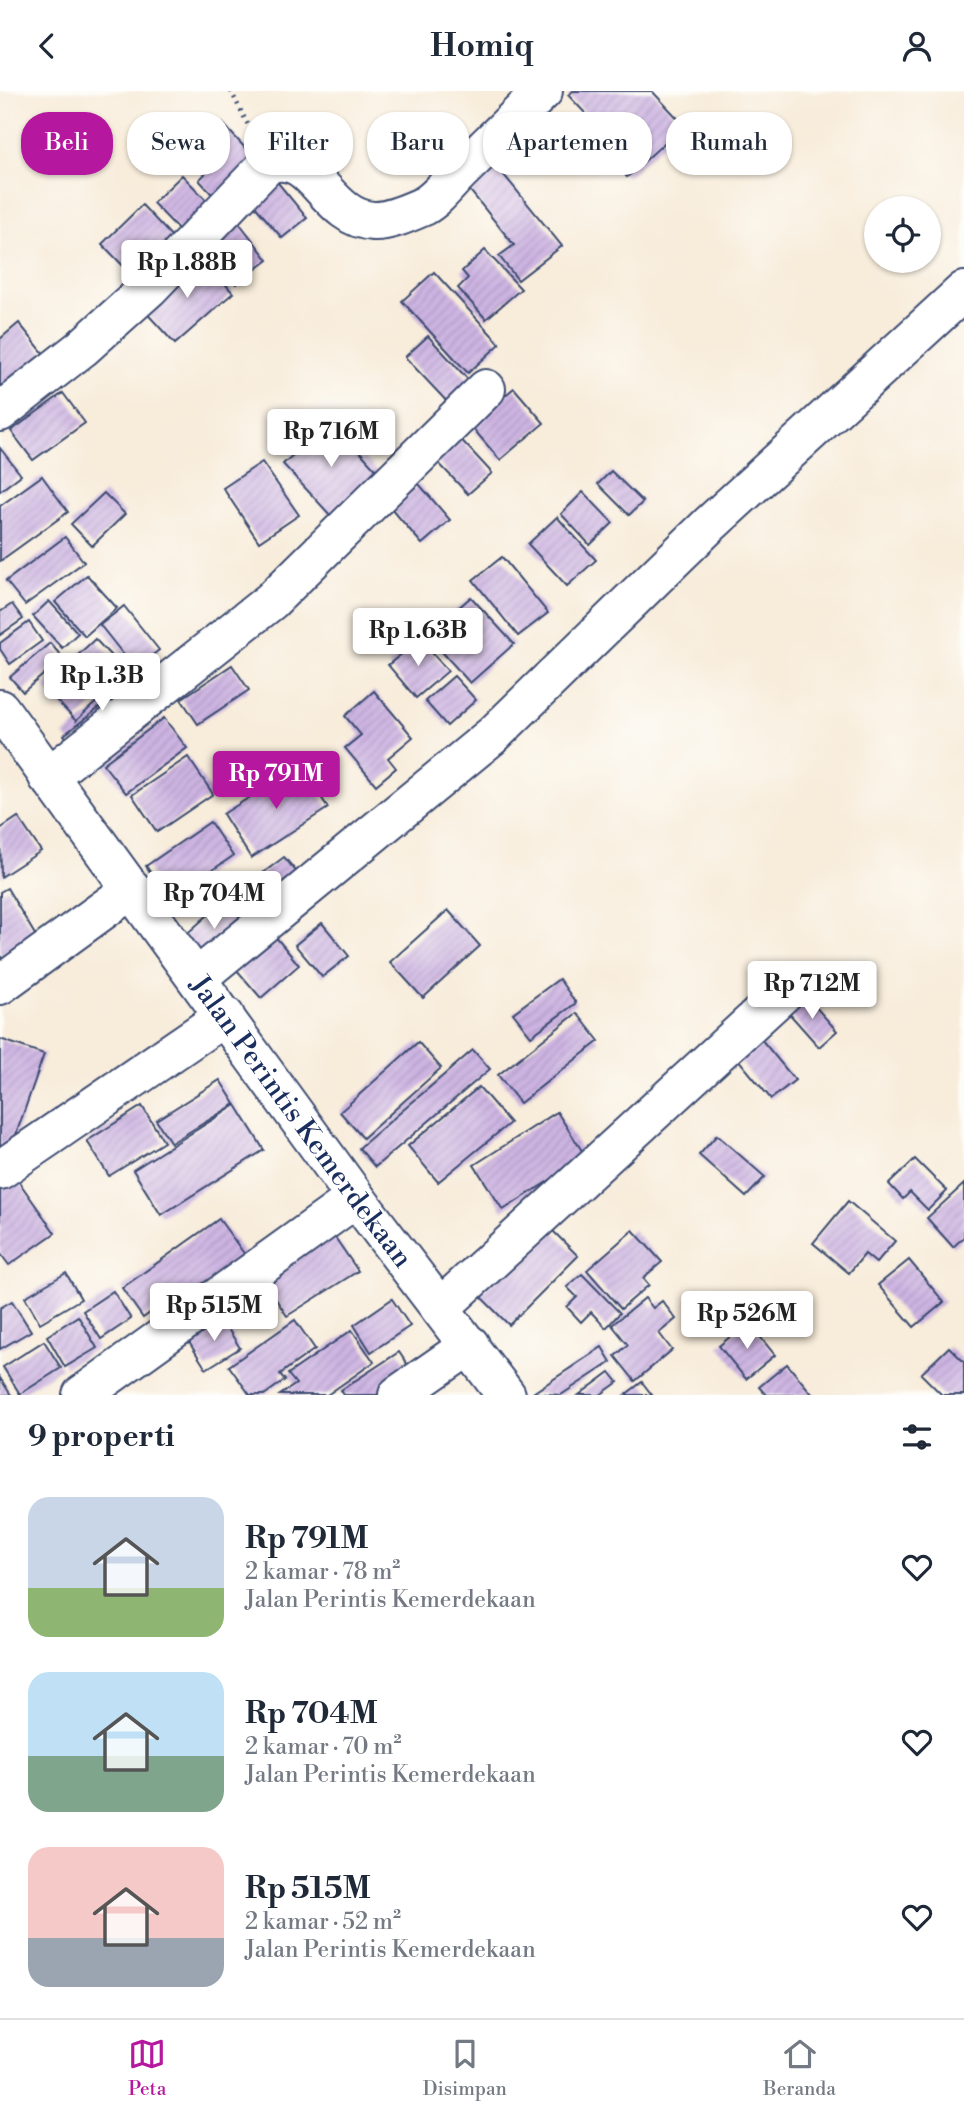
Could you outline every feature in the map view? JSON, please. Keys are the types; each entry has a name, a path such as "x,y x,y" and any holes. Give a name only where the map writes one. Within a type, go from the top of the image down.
{"street":[{"path":"308,175 338,207 356,217 373,221 392,218 427,204 543,91"},
{"path":"0,412 82,348 150,287 257,175"},
{"path":"197,978 493,735 709,525 964,291"},
{"path":"48,777 271,601 486,389"},
{"name":"Jalan Perintis Kemerdekaan","path":"0,709 356,1198 506,1395"},
{"path":"0,985 132,889"},
{"path":"440,1308 789,988"},
{"path":"0,1170 225,1016"},
{"path":"82,1395 356,1198"},
{"path":"398,1395 470,1345"}],"path":[{"path":"231,91 244,116"}],"building":[{"path":"573,91 652,91 672,112 666,112 666,141 652,154 652,112 584,112 568,95"},
{"path":"230,132 244,147 244,175 248,175 219,202 199,180 204,175 230,175"},
{"path":"483,166 483,175 504,175 562,246 518,280 499,256 514,245 463,182"},
{"path":"182,175 213,207 184,235 153,203"},
{"path":"274,178 307,218 282,238 249,199"},
{"path":"142,205 176,241 136,279 102,244"},
{"path":"237,220 268,260 236,284 206,244"},
{"path":"485,250 521,289 486,319 458,288 468,278 462,271"},
{"path":"200,255 233,293 175,344 141,307"},
{"path":"434,272 500,344 468,373 402,301"},
{"path":"19,323 49,360 0,400 0,339"},
{"path":"428,336 474,386 452,407 405,357"},
{"path":"514,388 544,423 500,460 470,425"},
{"path":"63,393 85,423 33,460 11,431"},
{"path":"331,420 380,474 332,517 283,464"},
{"path":"456,434 492,473 468,494 432,456"},
{"path":"0,448 21,475 0,491"},
{"path":"262,462 299,515 259,542 223,488"},
{"path":"611,471 643,502 629,515 598,484"},
{"path":"42,476 68,512 0,561 0,506"},
{"path":"419,484 450,520 422,544 391,508"},
{"path":"583,492 613,523 590,545 561,514"},
{"path":"104,493 125,514 92,546 71,524"},
{"path":"557,517 596,560 567,586 528,544"},
{"path":"65,537 84,562 25,605 6,581"},
{"path":"502,557 548,613 518,636 473,580"},
{"path":"87,575 117,608 85,636 55,602"},
{"path":"471,597 514,644 470,683 427,635"},
{"path":"49,601 78,633 62,648 33,616"},
{"path":"12,604 23,619 0,635 0,612"},
{"path":"124,606 159,650 135,669 100,625"},
{"path":"29,622 42,641 10,664 0,649 0,643"},
{"path":"95,639 127,673 76,721 44,687"},
{"path":"420,639 448,671 416,698 388,665"},
{"path":"50,643 63,658 23,692 10,677"},
{"path":"232,665 249,690 198,724 181,699"},
{"path":"454,676 476,700 447,726 425,701"},
{"path":"134,681 141,690 72,744 64,735"},
{"path":"374,691 413,737 388,758 396,768 376,785 345,748 361,735 345,716"},
{"path":"164,718 187,748 126,793 103,764"},
{"path":"188,757 213,794 157,832 132,795"},
{"path":"301,765 328,808 251,858 223,814"},
{"path":"18,817 41,851 1,877 0,829"},
{"path":"210,822 233,856 169,899 146,866"},
{"path":"284,857 300,876 250,914 234,895"},
{"path":"7,888 40,943 5,964 0,955 0,892"},
{"path":"225,900 247,925 203,963 182,938"},
{"path":"448,910 480,946 423,998 390,962"},
{"path":"322,923 349,956 322,977 295,945"},
{"path":"274,935 299,965 261,998 236,969"},
{"path":"559,979 576,1003 531,1036 513,1013"},
{"path":"805,995 837,1031 819,1047 787,1011"},
{"path":"577,1013 599,1041 520,1103 498,1075"},
{"path":"756,1033 795,1080 771,1099 732,1052"},
{"path":"0,1039 44,1054 11,1149 0,1145"},
{"path":"418,1042 441,1068 363,1138 340,1112"},
{"path":"473,1050 490,1069 375,1167 359,1148"},
{"path":"220,1080 235,1104 171,1143 156,1120"},
{"path":"479,1087 510,1123 438,1182 408,1146"},
{"path":"236,1105 264,1150 161,1215 133,1170"},
{"path":"142,1106 164,1142 109,1176 87,1141"},
{"path":"557,1112 586,1157 503,1210 474,1165"},
{"path":"717,1135 765,1177 746,1197 699,1155"},
{"path":"915,1159 947,1191 928,1210 910,1192 903,1199 889,1184"},
{"path":"17,1179 55,1233 9,1265 0,1253 0,1191"},
{"path":"964,1184 964,1237 953,1247 927,1218"},
{"path":"848,1201 895,1241 876,1263 865,1254 849,1273 813,1243"},
{"path":"219,1219 248,1259 169,1314 162,1304 143,1318 122,1288"},
{"path":"548,1226 578,1256 509,1325 479,1295"},
{"path":"633,1230 662,1262 643,1278 649,1285 621,1309 587,1270"},
{"path":"332,1233 358,1271 287,1316 262,1278"},
{"path":"909,1260 944,1302 914,1327 878,1285"},
{"path":"66,1273 81,1299 40,1323 25,1297"},
{"path":"582,1274 620,1313 606,1328 591,1312 581,1322 567,1307 577,1297 567,1287"},
{"path":"113,1291 131,1319 101,1339 83,1311"},
{"path":"645,1298 653,1308 662,1301 676,1319 659,1333 672,1350 635,1381 615,1356 628,1345 612,1325"},
{"path":"392,1299 410,1326 371,1352 354,1325"},
{"path":"12,1301 31,1331 0,1349 0,1308"},
{"path":"78,1316 97,1348 65,1367 47,1336"},
{"path":"221,1318 240,1348 206,1369 187,1339"},
{"path":"295,1320 315,1349 280,1374 285,1380 264,1395 250,1395 229,1366"},
{"path":"748,1322 775,1355 746,1379 719,1346"},
{"path":"352,1330 374,1362 327,1395 280,1395 296,1384 288,1374"},
{"path":"44,1341 61,1368 20,1394 3,1367"},
{"path":"602,1347 611,1362 561,1395 533,1393"},
{"path":"949,1347 964,1362 964,1395 942,1395 921,1374"},
{"path":"399,1352 413,1373 380,1395 344,1395 341,1390"},
{"path":"787,1364 813,1395 766,1395 759,1387"},
{"path":"610,1372 618,1382 600,1395 579,1395"},
{"path":"0,1378 11,1395 0,1395"},
{"path":"642,1382 652,1395 625,1395"}]}
